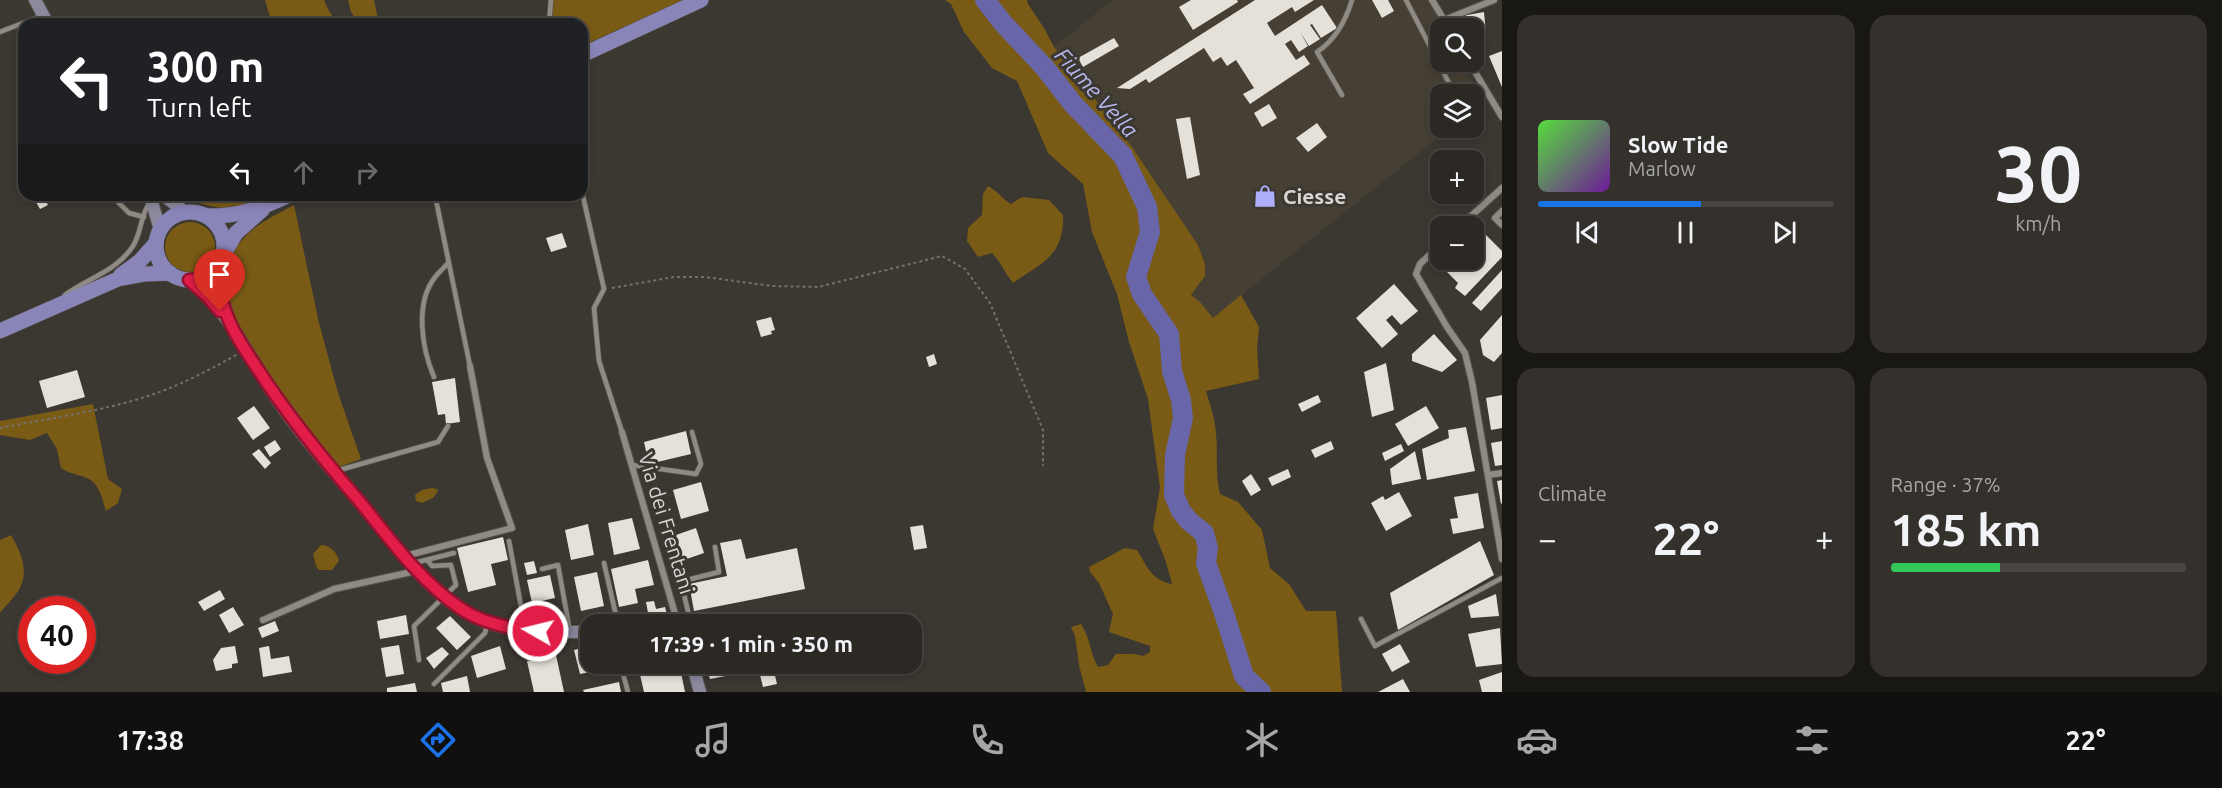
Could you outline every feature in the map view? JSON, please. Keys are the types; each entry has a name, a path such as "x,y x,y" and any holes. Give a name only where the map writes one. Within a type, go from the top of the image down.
{"main road":[{"path":"588,52 701,0"},
{"path":"207,216 236,215 275,201"},
{"path":"0,331 110,282 136,275 170,273 189,280 197,280 211,274 242,227 279,201"},
{"path":"110,282 134,266 158,236 168,219 185,212 200,212 215,221 224,236 222,259"},
{"path":"158,236 160,262 170,273"}],"street":[{"path":"35,0 45,18"},
{"path":"1432,0 1443,18"},
{"path":"1449,18 1494,0"},
{"path":"1475,72 1502,114"},
{"path":"1471,216 1502,188"},
{"path":"155,201 158,236"},
{"path":"163,201 185,212"},
{"path":"1502,211 1495,218 1502,225"},
{"path":"1430,254 1420,264 1416,274 1465,353 1502,559"},
{"path":"222,259 220,289 231,326"},
{"path":"189,280 208,297 231,326 288,415 333,471 411,563 444,596 470,614 487,622 526,630 580,632"},
{"path":"263,620 334,589 512,528 488,458 470,366"},
{"name":"Via dei Frentani","path":"622,432 675,614"},
{"path":"1488,475 1502,473"},
{"path":"695,674 700,692"}],"lane":[{"path":"550,18 551,0"},
{"path":"1342,95 1317,52 1329,44 1348,13 1352,0"},
{"path":"1406,0 1430,45"},
{"path":"0,32 18,27"},
{"path":"117,201 129,213 144,217"},
{"path":"43,312 79,285 123,260 135,244 146,207 151,201"},
{"path":"436,201 470,366"},
{"path":"584,201 603,290 594,308 599,361 622,432"},
{"path":"434,378 425,356 422,310 434,278 449,262"},
{"path":"333,471 438,442 448,426"},
{"path":"632,465 696,474 701,464 692,432"},
{"path":"509,541 526,630"},
{"path":"689,614 682,586 691,579 719,572 715,547"},
{"path":"411,563 428,561 454,553"},
{"path":"419,660 414,626 456,585 452,565 432,566 428,561"},
{"path":"604,563 616,614"},
{"path":"542,568 558,565 570,632"},
{"path":"1361,620 1375,646 1502,578"},
{"path":"434,684 485,633 487,622"},
{"path":"623,674 628,692"}],"path":[{"path":"603,290 674,277 705,277 772,286 818,287 942,256 965,269 990,303 1043,429 1043,466"},
{"path":"0,428 105,407 154,394 206,372 245,350"}],"shaded area":[{"path":"265,0 324,0 334,18 270,18"},
{"path":"348,0 374,0 378,18 355,18"},
{"path":"551,0 683,0 588,43 588,18 550,18"},
{"path":"945,0 1027,0 1054,47 1132,147 1198,245 1205,264 1205,276 1191,295 1213,318 1241,295 1259,327 1257,348 1259,379 1206,391 1217,441 1220,494 1238,502 1262,530 1270,568 1289,584 1306,611 1336,611 1342,692 1086,692 1075,636 1071,627 1081,624 1098,667 1108,665 1116,654 1143,656 1150,652 1150,646 1109,632 1113,614 1089,567 1125,548 1137,550 1154,576 1172,584 1153,529 1160,488 1148,399 1129,342 1117,294 1092,232 1083,184 1048,153 1017,81 992,68 964,32 951,4"},
{"name":"Ciesse","path":"1112,0 1430,0 1440,18 1430,18 1430,72 1468,72 1475,84 1430,84 1430,138 1438,138 1213,318 1191,295 1205,276 1205,264 1198,245 1132,147 1054,47"},
{"path":"988,186 1011,204 1022,197 1049,200 1063,215 1060,240 1056,249 1050,257 1013,283 992,253 978,257 967,241 968,228 982,215 983,194"},
{"path":"253,201 234,208 219,208 199,203"},
{"path":"294,205 319,323 338,393 361,459 336,468 290,413 239,328 229,310 223,274 228,275 236,250 250,231"},
{"path":"185,222 195,222 208,229 215,242 215,252 208,265 195,272 185,272 176,268 169,261 165,252 165,242 169,233 176,226"},
{"path":"93,404 108,479 122,489 118,503 106,511 95,484 89,479 61,468 57,449 47,433 30,440 0,435 0,421"},
{"path":"432,488 438,491 433,498 422,503 416,501 415,495 422,490"},
{"path":"11,535 19,550 24,572 21,587 0,613 0,540"},
{"path":"321,545 330,548 338,558 339,561 332,570 319,570 316,566 313,554"}],"building":[{"path":"1191,0 1237,0 1238,2 1193,30 1179,7"},
{"path":"1255,0 1314,0 1295,12 1292,7 1267,23 1275,36 1322,5 1337,28 1321,38 1312,24 1310,25 1320,39 1309,46 1300,32 1308,46 1299,52 1291,40 1285,44 1296,60 1304,55 1310,64 1250,104 1243,94 1254,88 1236,60 1227,66 1221,57 1213,62 1204,48 1149,83 1146,79 1130,89 1117,88"},
{"path":"1372,0 1388,0 1394,11 1382,18"},
{"path":"1484,12 1486,33 1484,33 1484,18 1463,18 1462,16"},
{"path":"1114,38 1119,46 1083,67 1078,58"},
{"path":"1502,51 1502,87 1489,56"},
{"path":"1269,104 1277,118 1262,127 1254,113"},
{"path":"1190,117 1200,175 1187,179 1176,119"},
{"path":"1317,123 1327,137 1308,152 1296,138"},
{"path":"35,201 46,201 48,205 40,209"},
{"path":"562,233 567,247 551,252 546,238"},
{"path":"1484,233 1502,251 1502,257 1465,296 1455,288 1458,283 1445,270 1484,270"},
{"path":"1502,270 1502,288 1481,311 1472,303"},
{"path":"1394,284 1418,311 1401,325 1392,315 1386,320 1398,334 1382,348 1356,318"},
{"path":"1502,315 1502,353 1494,362 1483,355 1480,340"},
{"path":"771,317 775,330 771,331 772,334 761,337 756,321"},
{"path":"1434,334 1457,360 1442,372 1412,361 1412,354"},
{"path":"934,354 937,364 929,367 926,357"},
{"path":"1386,363 1394,410 1372,417 1364,372"},
{"path":"77,370 85,397 47,408 39,381"},
{"path":"455,378 460,422 446,424 445,414 438,415 432,382"},
{"path":"1318,395 1321,402 1302,412 1298,404"},
{"path":"1502,395 1502,428 1491,430 1486,398"},
{"path":"254,406 270,428 253,440 237,418"},
{"path":"1426,406 1439,428 1408,446 1395,424"},
{"path":"1466,427 1475,471 1427,480 1422,449 1449,438 1448,430"},
{"path":"686,431 691,454 649,464 644,442"},
{"path":"275,440 281,449 270,457 264,447"},
{"path":"1331,441 1334,449 1315,458 1311,450"},
{"path":"1502,441 1502,465 1495,466 1491,443"},
{"path":"1401,444 1404,451 1385,461 1382,453"},
{"path":"259,449 271,463 265,469 252,454"},
{"path":"1415,451 1421,479 1392,485 1390,469"},
{"path":"1288,469 1291,477 1272,486 1268,478"},
{"path":"1251,474 1261,490 1251,496 1242,481"},
{"path":"1502,480 1502,503 1501,504 1497,481"},
{"path":"701,482 709,511 681,519 673,490"},
{"path":"1399,492 1412,516 1386,531 1371,503 1383,496 1385,500"},
{"path":"1478,493 1484,528 1453,534 1450,519 1458,518 1454,497"},
{"path":"632,518 640,549 614,555 608,523"},
{"path":"588,524 594,555 571,560 565,530"},
{"path":"923,525 927,548 914,550 910,527"},
{"path":"696,528 704,553 681,561 673,536"},
{"path":"503,537 508,560 491,564 496,585 468,592 457,548"},
{"path":"741,539 746,559 797,548 805,589 694,611 689,584 727,576 720,543"},
{"path":"1480,541 1494,575 1398,630 1390,593"},
{"path":"648,560 654,585 635,589 638,603 619,607 611,569"},
{"path":"534,561 537,573 527,575 524,563"},
{"path":"597,572 604,606 581,611 574,577"},
{"path":"550,575 555,598 532,603 527,580"},
{"path":"220,590 225,599 204,611 198,602"},
{"path":"1496,594 1499,616 1471,618 1468,606"},
{"path":"654,601 656,609 665,607 667,614 648,614 646,602"},
{"path":"233,607 244,625 229,633 219,615"},
{"path":"406,615 409,634 380,639 377,621"},
{"path":"450,616 471,637 457,650 436,628"},
{"path":"275,621 279,631 262,638 258,628"},
{"path":"1500,628 1502,664 1476,667 1468,634"},
{"path":"1400,644 1410,662 1392,672 1382,654"},
{"path":"399,645 404,674 386,677 381,648"},
{"path":"235,646 238,663 232,664 232,668 216,671 213,660 221,648"},
{"path":"269,646 271,659 289,656 292,672 263,677 259,648"},
{"path":"500,646 506,669 477,678 471,656"},
{"path":"442,647 449,654 434,669 426,658"},
{"path":"580,649 580,674 574,650"},
{"path":"556,655 564,692 534,692 527,661"},
{"path":"1502,672 1502,692 1482,692 1479,680"},
{"path":"640,674 681,674 685,692 644,692"},
{"path":"708,674 736,674 710,679"},
{"path":"760,674 775,674 777,684 763,687"},
{"path":"467,676 470,692 443,692 441,683"},
{"path":"1403,679 1410,692 1378,692"},
{"path":"619,682 621,692 584,692 583,690"},
{"path":"415,683 417,692 387,692 387,688"}],"waterway":[{"name":"Fiume Vella","path":"985,0 1002,22 1045,68 1073,104 1123,156 1147,207 1150,232 1136,277 1142,294 1169,334 1172,371 1181,400 1183,418 1175,455 1174,495 1181,511 1204,533 1208,548 1206,563 1244,676 1261,692"}],"place":[{"name":"Ciesse","path":"1265,196"}],"route":[{"path":"220,311 189,280 204,278 216,270 220,263 220,289 231,326 275,397 304,437 405,556 444,596 470,614 506,627 538,631"}]}
